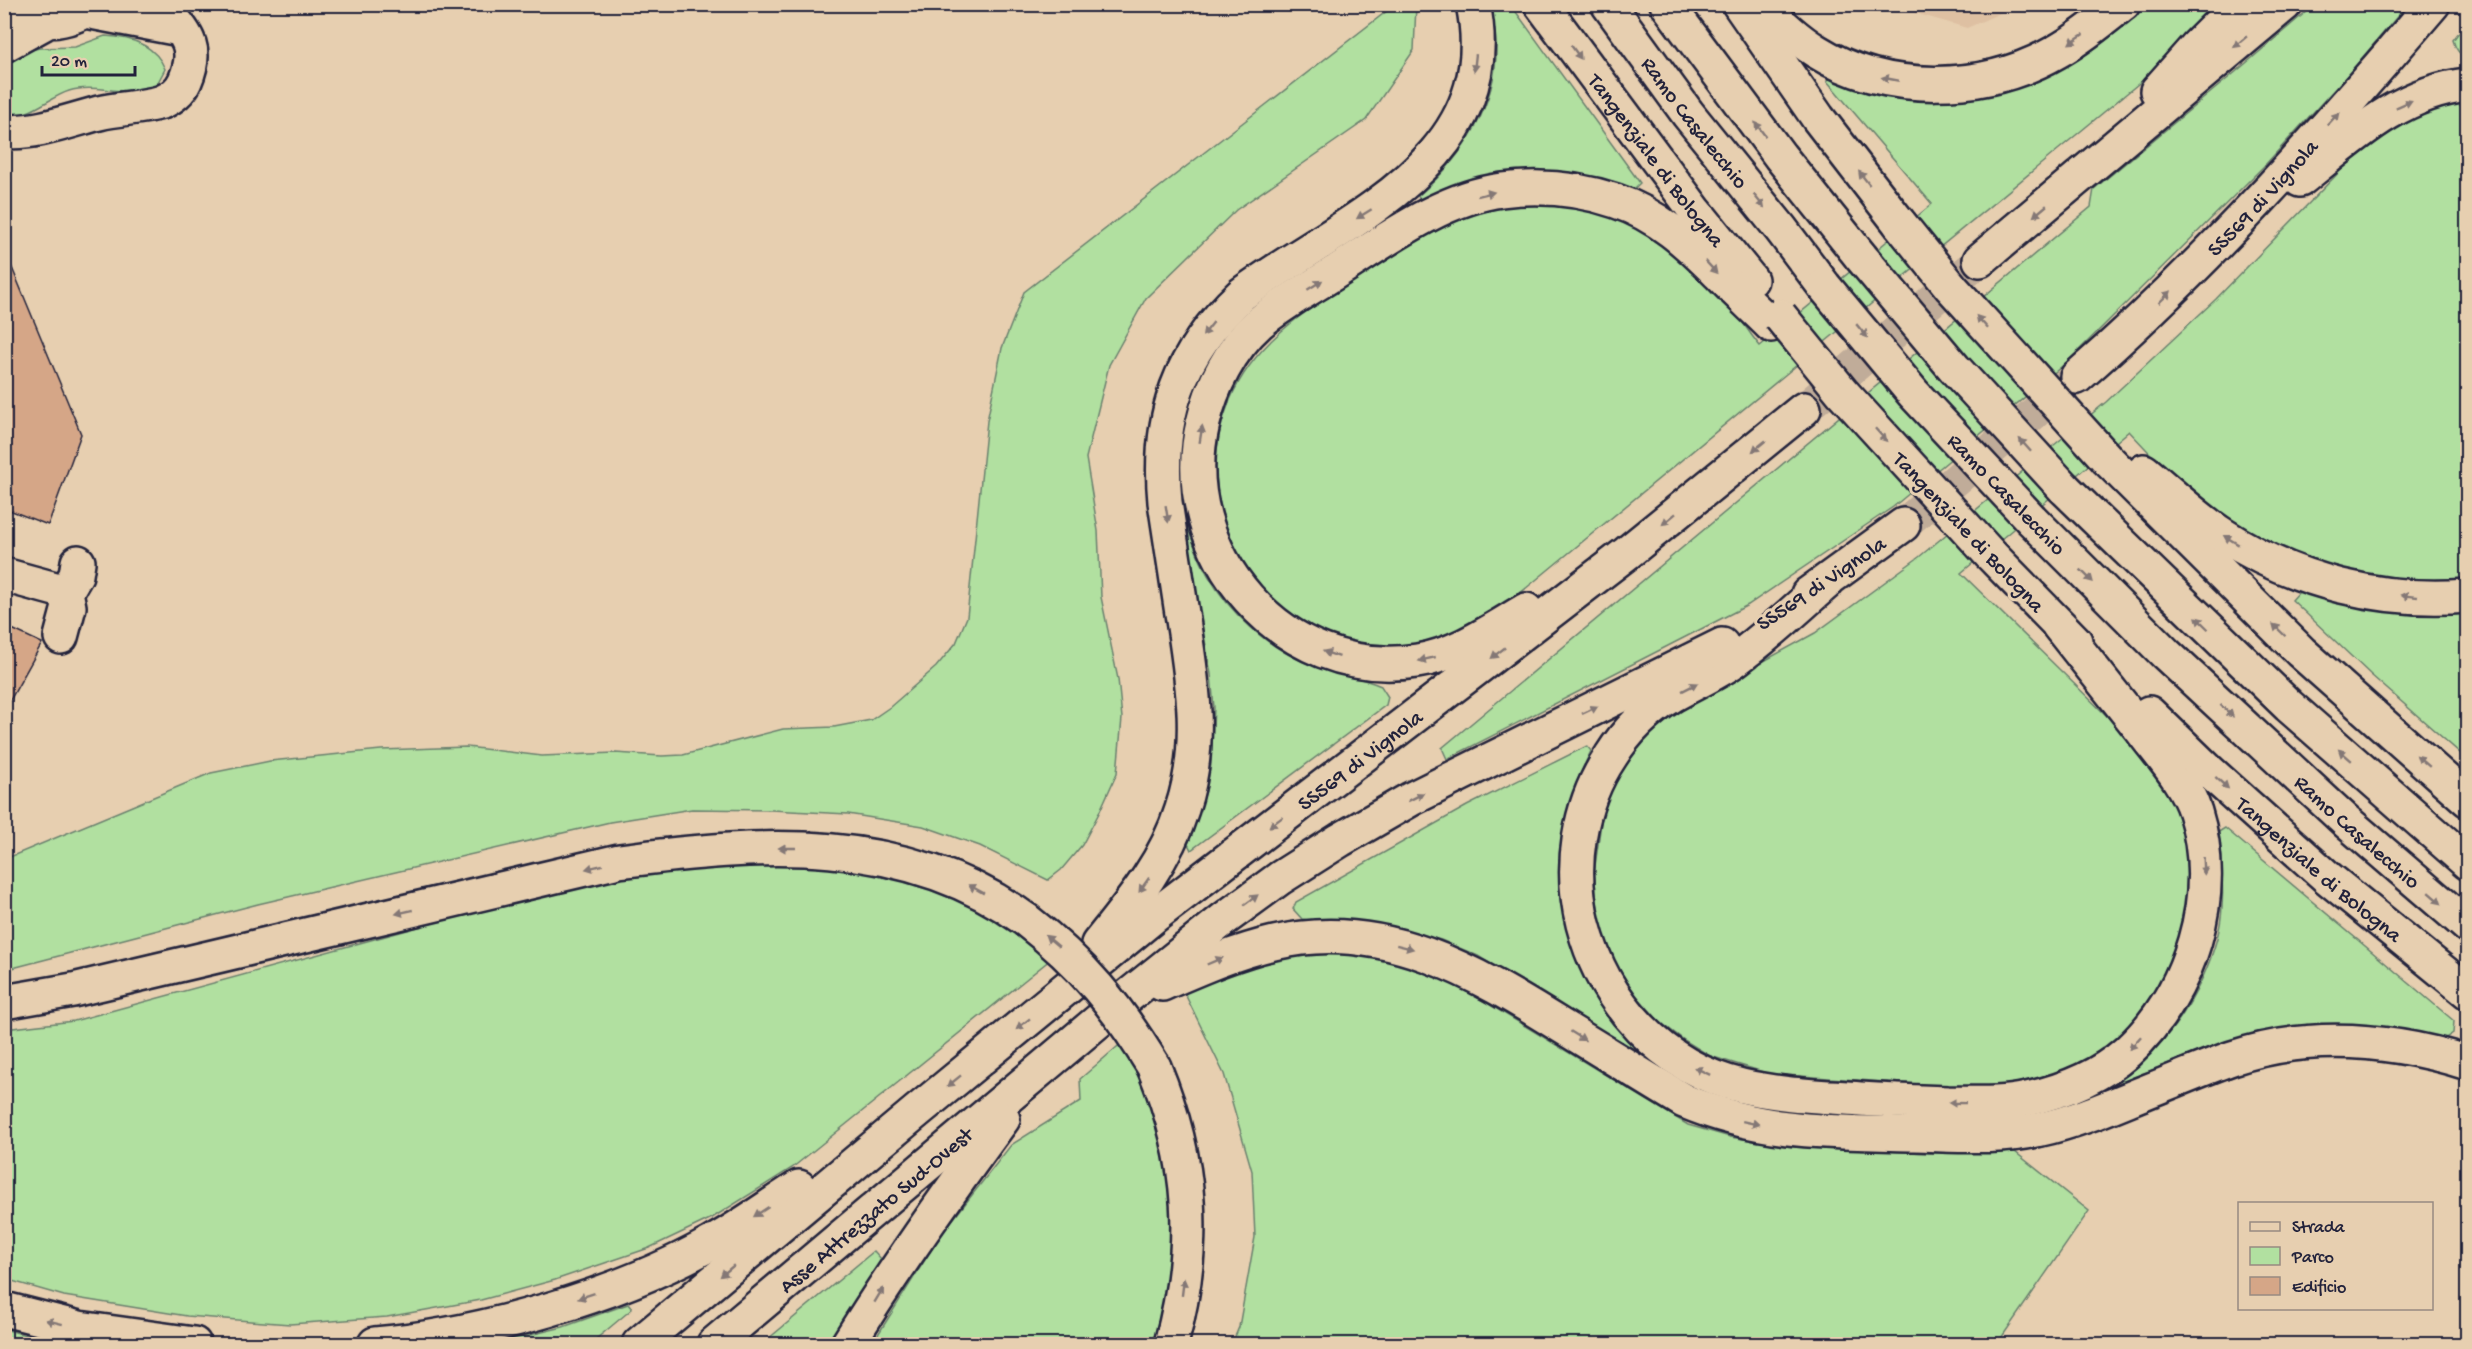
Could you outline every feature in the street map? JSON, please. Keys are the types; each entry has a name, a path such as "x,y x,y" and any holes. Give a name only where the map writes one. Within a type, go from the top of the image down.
{"main road":[{"path":"1054,998 1127,909 1153,872 1173,834 1182,810 1192,769 1196,734 1193,686 1162,474 1167,421 1178,386 1202,338 1219,315 1242,294 1402,187 1426,165 1446,140 1460,115 1474,69 1476,20 1473,4"},
{"name":"Tangenziale di Bologna","path":"1541,4 1775,320 1990,554 2060,626 2210,772 2328,878 2468,992"},
{"name":"Ramo Casalecchio","path":"1608,4 1688,114 1824,286 1913,393 2031,519 2166,654 2347,822 2468,926"},
{"name":"Ramo Casalecchio","path":"1667,4 1681,19 1780,156 1861,257 1955,369 2064,488 2289,706 2468,863"},
{"path":"1739,4 1818,118 1900,224 1951,287 2021,366 2114,456 2301,652 2468,800"},
{"path":"1760,4 1792,34 1818,52 1845,65 1876,76 1908,82 1945,83 1983,78 2021,68 2055,53 2123,4"},
{"path":"2085,174 2196,47 2239,4"},
{"path":"1980,260 2285,4"},
{"name":"SS569 di Vignola","path":"2077,377 2123,337 2208,255 2359,91 2433,4"},
{"path":"4,7 31,20 46,22"},
{"path":"4,45 46,22 77,15 91,8 176,24 192,47 190,69 184,85 163,102 45,126 4,131"},
{"path":"2208,255 2366,126 2392,109 2424,94 2468,85"},
{"path":"1627,553 1458,649 1434,658 1414,662 1368,663 1346,660 1320,650 1280,627 1253,606 1220,561 1202,508 1199,480 1198,450 1213,394 1237,348 1258,324 1287,303 1401,231 1436,212 1470,198 1500,190 1541,188 1592,194 1644,213 1668,227 1775,320"},
{"name":"SS569 di Vignola","path":"916,1112 1221,864 1627,553 1804,409"},
{"path":"2114,456 2221,534 2255,555 2282,567 2348,588 2420,598 2468,596"},
{"name":"SS569 di Vignola","path":"1037,1074 1122,1001 1233,912 1280,878 1340,840 1421,794 1772,618 1826,583 1903,525"},
{"path":"61,637 69,608 66,592 76,575 78,562"},
{"path":"4,575 66,592"},
{"path":"1826,583 1738,658 1670,697 1641,719 1606,764 1586,807 1581,828 1576,884 1579,907 1595,960 1608,986 1623,1010 1662,1048 1685,1063 1740,1086 1800,1094 1886,1101 1972,1103 2022,1101 2072,1086 2099,1072 2126,1053 2164,1006 2190,956 2204,897 2204,861 2194,808 2163,758 2060,626"},
{"path":"4,1002 85,988 620,861 693,852 793,848 847,852 889,859 935,871 1004,904 1062,950 1098,986 1129,1025 1154,1067 1177,1128 1185,1166 1188,1204 1186,1263 1181,1310 1171,1344"},
{"path":"1122,1001 1223,957 1275,942 1315,937 1383,942 1418,950 1492,982 1684,1101 1741,1121 1818,1132 1986,1136 2040,1130 2071,1121 2234,1058 2277,1047 2317,1041 2358,1041 2400,1046 2437,1053 2468,1063"},
{"path":"848,1344 892,1272 931,1216 1037,1074"},
{"name":"Asse Attrezzato Sud-Ovest","path":"714,1344 1037,1074"},
{"path":"375,1344 407,1342 469,1330 540,1312 659,1271 711,1244 916,1112"},
{"path":"639,1344 916,1112"},
{"path":"4,1309 79,1328 194,1344"}],"shaded area":[{"path":"1887,5 2018,5 1967,28"}],"green space":[{"path":"1396,4 1416,5 1414,50 1366,120 1236,210 1146,298 1109,365 1086,458 1098,531 1101,597 1118,679 1122,718 1117,773 1082,845 1061,870 1048,880 980,846 923,826 848,814 692,809 610,822 258,904 5,970 5,859 211,773 270,761 381,750 467,747 542,756 615,753 683,755 783,729 834,727 871,720 890,707 936,667 956,643 967,617 987,421 1002,348 1024,292"},
{"path":"1492,5 1511,5 1640,183 1633,190 1578,175 1525,172 1473,180 1420,200 1418,196 1450,164 1463,147 1485,107 1495,64 1496,41"},
{"path":"2146,5 2222,5 2155,70 1502,608 1452,634 1426,644 1398,648 1352,643 1311,627 1276,602 1248,569 1228,531 1217,489 1218,445 1230,400 1240,379 1268,344 1301,315 1423,235 1465,215 1506,206 1529,204 1575,207 1617,217 1640,227 1712,283 1760,346 1932,204 1827,81 1831,77 1883,93 1923,99 1955,97 2013,87 2041,78 2074,62 2119,30"},
{"path":"2314,5 2407,5 2351,71 2265,165 2067,362 1893,507 1748,605 1447,759 1442,748 2091,207 2094,189"},
{"path":"2467,22 2467,57 2458,51 2453,40"},
{"path":"105,36 132,40 155,53 165,69 156,86 134,91 90,88 69,91 22,114 5,114 6,61 29,50 75,47"},
{"path":"2467,102 2467,585 2354,576 2263,546 2177,482 2129,431 1961,573 2157,765 2172,789 2190,849 2187,921 2162,987 2113,1046 2057,1077 1988,1089 1770,1074 1710,1056 1659,1021 1637,996 1618,968 1603,935 1594,873 1603,809 1619,774 1636,747 1686,704 1815,633 1919,557 2106,402 2216,299 2347,164 2394,126 2431,110"},
{"path":"1180,502 1203,567 1227,602 1250,627 1291,656 1315,666 1381,686 1388,697 1386,705 1191,850 1188,844 1206,791 1211,765 1214,708 1211,674"},
{"path":"2299,592 2404,611 2467,612 2467,759 2371,675 2292,600"},
{"path":"1587,746 1591,751 1572,796 1562,840 1560,862 1564,909 1576,955 1594,994 1613,1020 1666,1069 1665,1072 1478,956 1441,940 1381,925 1351,920 1321,922 1302,919 1293,909 1296,902 1467,806"},
{"path":"2225,828 2454,1021 2453,1033 2444,1039 2374,1027 2327,1025 2280,1029 2222,1043 2122,1082 2116,1076 2141,1060 2163,1040 2184,1012 2203,978 2220,924 2222,879 2217,833"},
{"path":"782,861 899,874 983,908 1051,959 792,1168 712,1218 649,1248 555,1280 481,1300 387,1317 290,1324 187,1316 64,1296 5,1279 4,1029 74,1021 554,890 645,871"},
{"path":"1358,953 1421,966 1482,1000 1688,1125 1730,1137 1793,1147 1930,1153 2015,1152 2089,1211 1997,1344 1232,1344 1239,1327 1255,1237 1252,1171 1224,1074 1184,992 1248,967 1303,954"},
{"path":"1124,1041 1157,1110 1176,1214 1160,1344 872,1344 940,1236 1011,1145 1081,1101 1080,1079"},
{"path":"874,1251 882,1260 831,1344 762,1344"},
{"path":"628,1304 632,1309 590,1344 493,1344 563,1327"},
{"path":"4,1329 55,1343 63,1344 5,1344"}],"building":[{"path":"5,251 81,434 48,525 4,508"},
{"path":"12,629 42,643 4,711 4,641"}],"tunnel":[{"path":"1804,409 1980,260"},
{"path":"1903,525 2073,380"}]}
